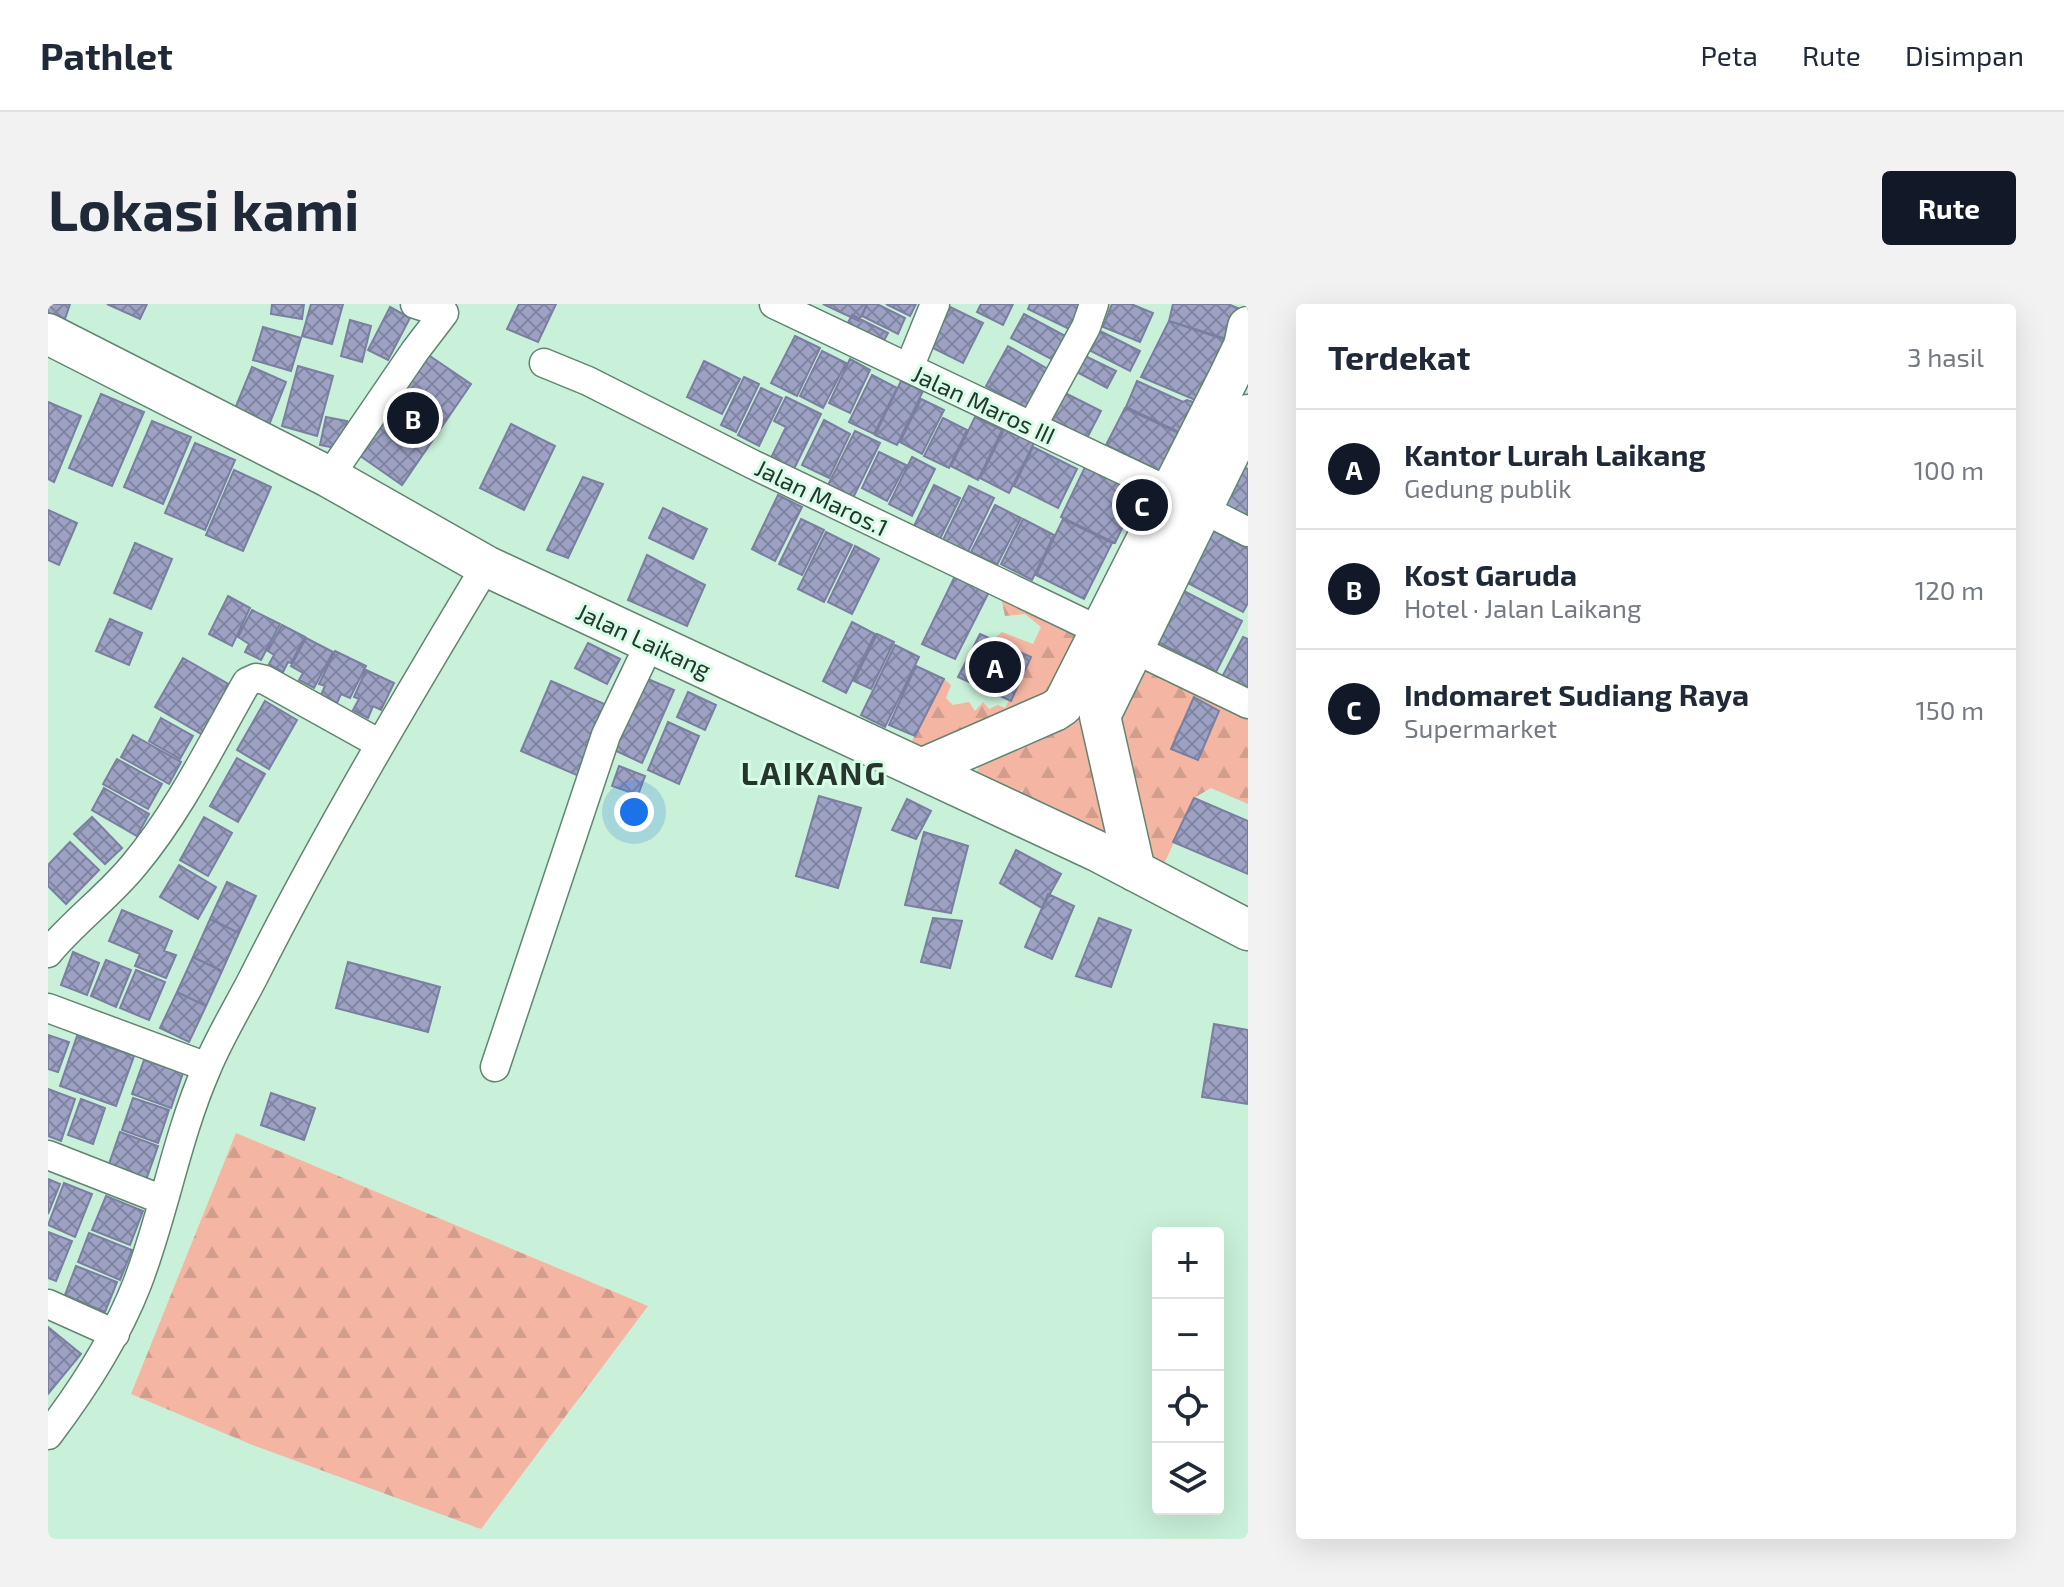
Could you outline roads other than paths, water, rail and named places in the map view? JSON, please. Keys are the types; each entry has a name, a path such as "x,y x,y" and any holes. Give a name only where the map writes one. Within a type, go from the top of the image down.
{"main road":[{"path":"1188,501 1244,346 1248,327"},
{"name":"Jalan Laikang","path":"48,334 329,477 486,566 1135,871 1248,930"},
{"path":"921,769 1063,705 1116,639 1188,501 1248,415"},
{"path":"1116,639 1100,716 1135,871"}],"street":[{"path":"329,477 447,309 415,304"},
{"path":"909,368 935,304"},
{"path":"1032,426 1086,327 1094,304"},
{"name":"Jalan Maros III","path":"791,308 1248,532"},
{"name":"Jalan Maros.1","path":"544,363 588,381 752,464 1248,704"},
{"path":"48,1435 115,1334 156,1229 189,1111 207,1067 291,903 380,744 486,566"},
{"path":"495,1067 606,735 650,643"},
{"path":"48,953 69,928 121,881 147,848 247,682 256,678 265,680 380,744"},
{"path":"48,1008 207,1067"},
{"path":"48,1155 163,1200"},
{"path":"48,1304 115,1334"}],"place":[{"name":"Kost Garuda","path":"413,418"},
{"name":"Indomaret Sudiang Raya","path":"1142,505"},
{"name":"Kantor Lurah Laikang","path":"995,667"}],"district":[{"name":"LAIKANG","path":"814,772"}]}
